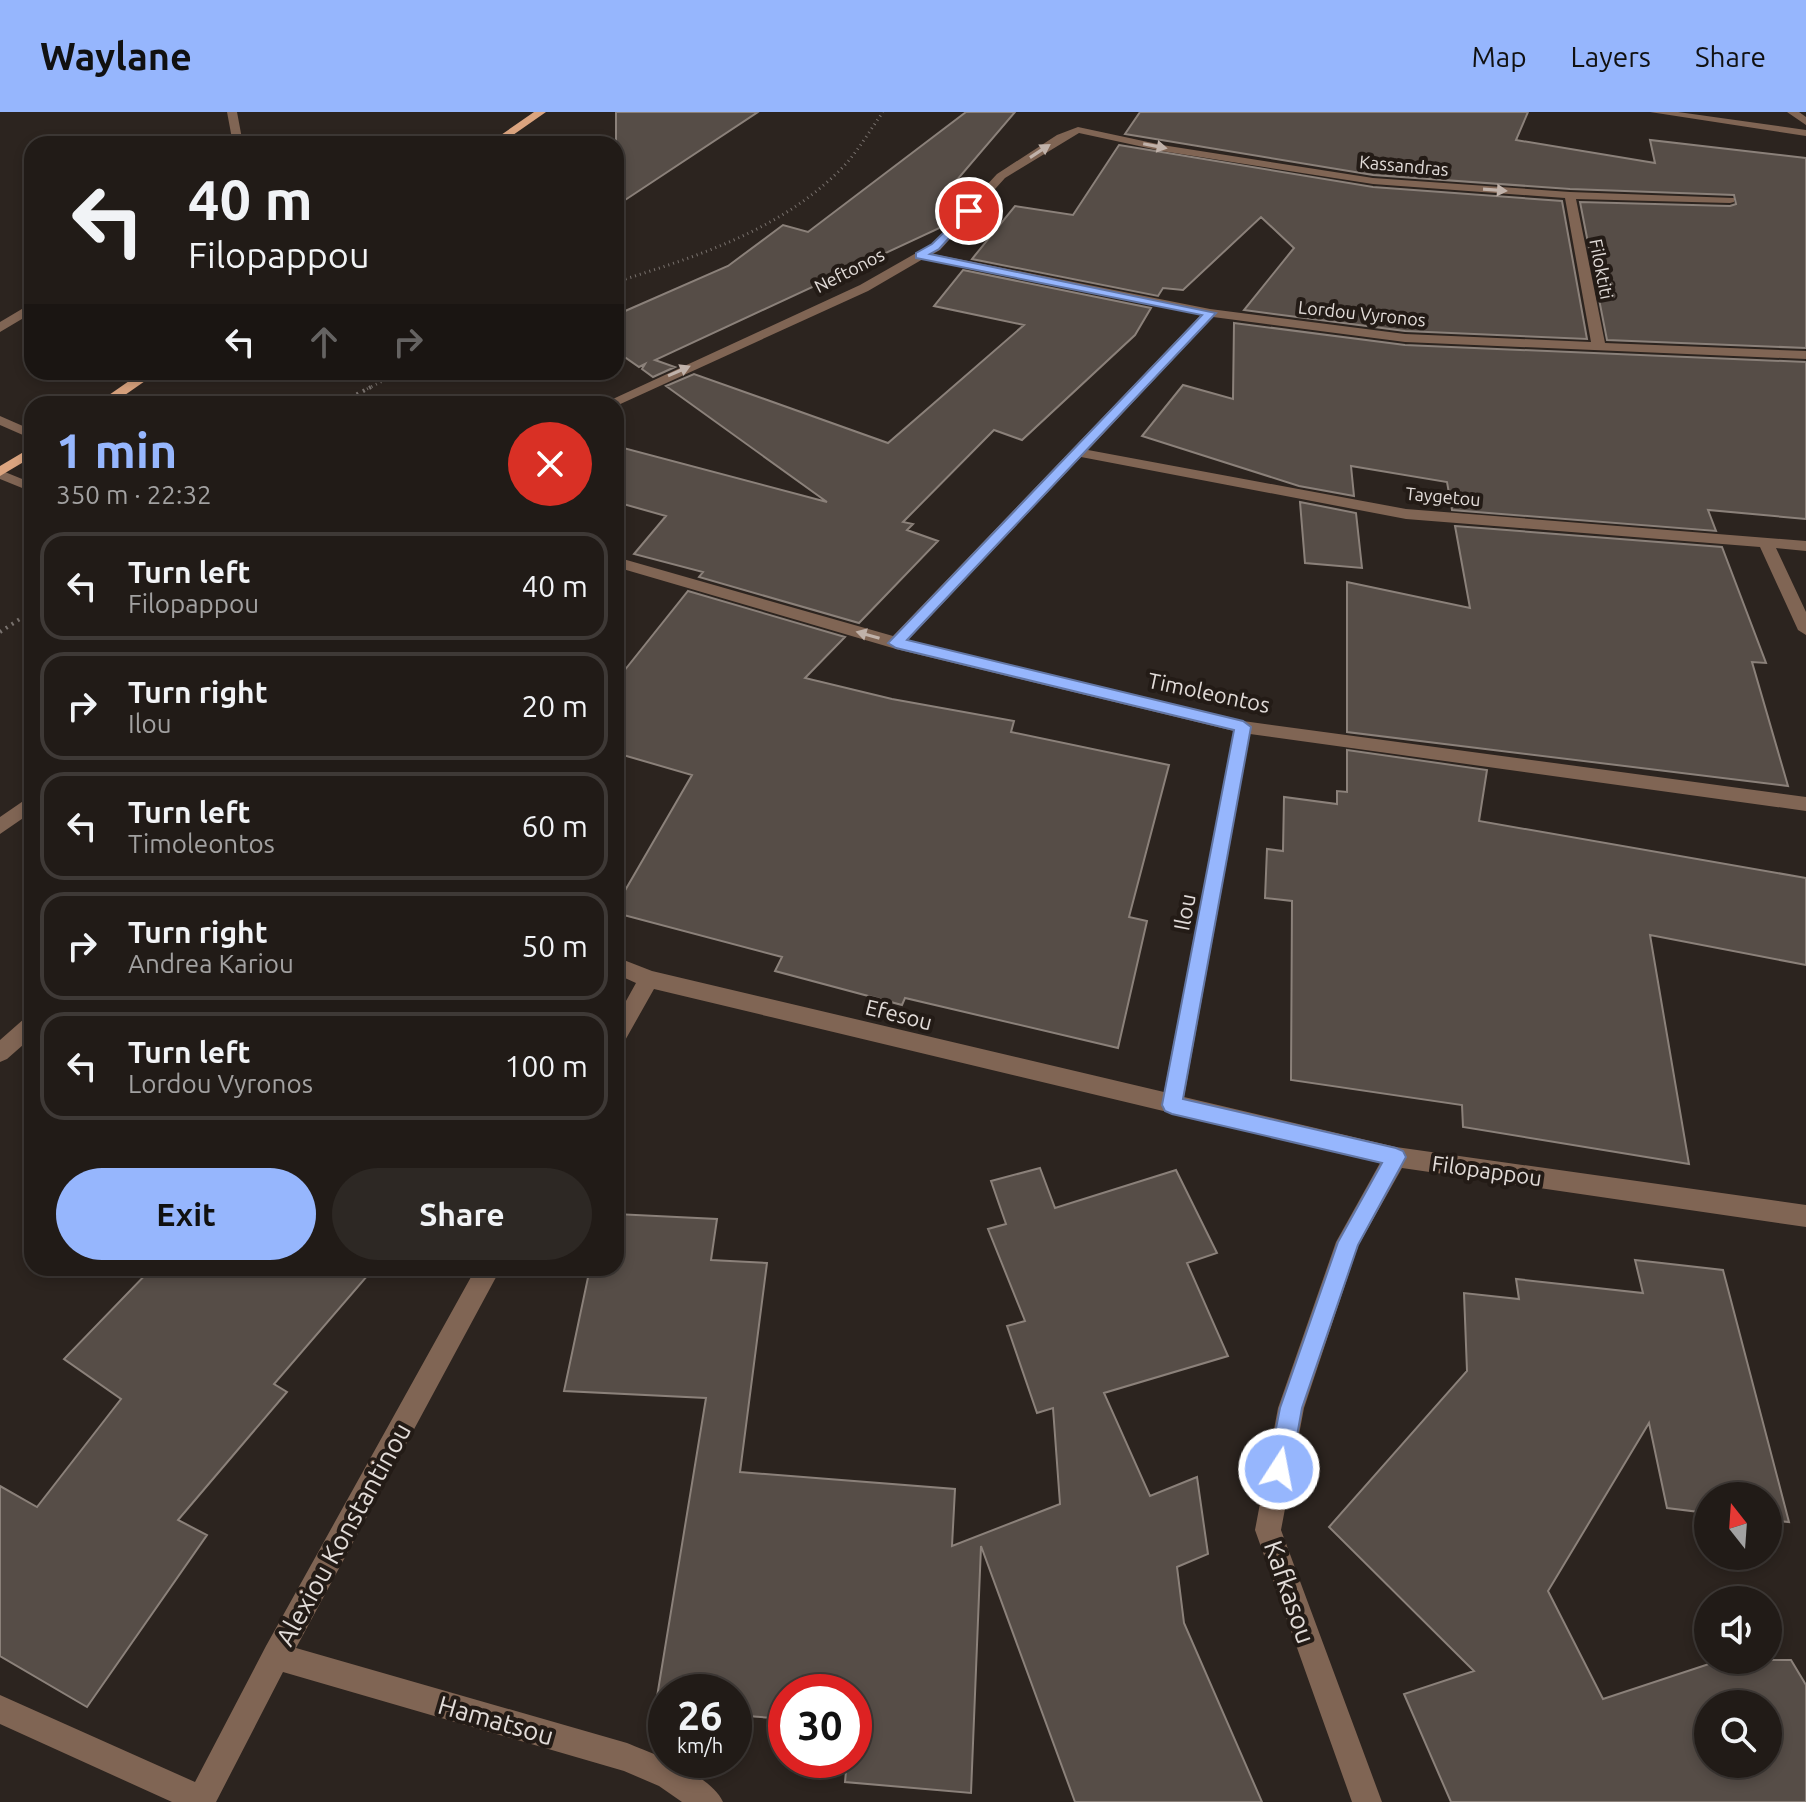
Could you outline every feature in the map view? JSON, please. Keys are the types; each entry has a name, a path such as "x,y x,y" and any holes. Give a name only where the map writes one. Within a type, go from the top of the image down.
{"main road":[{"path":"505,136 541,112"},
{"path":"115,396 139,380"},
{"path":"0,473 24,456"}],"street":[{"path":"232,112 236,136"},
{"path":"1655,112 1806,133"},
{"path":"1792,112 1806,122"},
{"name":"Kassandras","path":"1078,130 1162,148 1373,181 1570,195 1730,200"},
{"name":"Neftonos","path":"624,397 864,288 936,247 1001,176 1061,137 1078,130"},
{"name":"Filoktiti","path":"1570,195 1599,348"},
{"name":"Lordou Vyronos","path":"920,255 1210,313 1405,338 1806,355"},
{"path":"0,328 24,312"},
{"path":"896,643 1210,313"},
{"path":"0,420 24,431"},
{"name":"Taygetou","path":"1080,453 1406,514 1806,546"},
{"path":"0,473 24,484"},
{"path":"1766,543 1806,630"},
{"name":"Timoleontos","path":"624,564 896,643 1243,727 1806,804"},
{"name":"Ilou","path":"1172,1105 1243,727"},
{"path":"0,827 24,808"},
{"name":"Efesou","path":"624,968 649,979 1172,1105"},
{"path":"624,1024 649,979"},
{"path":"0,1053 24,1031"},
{"name":"Filopappou","path":"1172,1105 1396,1157 1806,1216"},
{"name":"Kafkasou","path":"1367,1802 1268,1530 1291,1408 1348,1242 1396,1157"},
{"name":"Alexiou Konstantinou","path":"201,1801 276,1656 485,1276"},
{"name":"Hamatsou","path":"276,1656 627,1757 669,1776 708,1802"},
{"path":"0,1709 201,1801"}],"path":[{"path":"624,279 716,250 780,220 843,167 883,112"},
{"path":"354,396 384,380"},
{"path":"0,632 24,616"}],"building":[{"path":"616,112 758,112 624,201 624,136 616,136"},
{"path":"966,112 1015,112 944,195 970,199 946,225 655,360 675,367 653,377 642,369 645,364 639,367 624,357 624,312 728,266 783,225 808,232"},
{"path":"1140,112 1528,112 1516,140 1655,163 1650,140 1806,158 1806,348 1607,340 1580,202 1730,206 1736,204 1734,195 1570,189 1373,175 1125,134"},
{"path":"1119,145 1373,187 1562,201 1587,339 1405,331 1244,310 1294,248 1261,217 1183,290 1163,288 1158,296 972,259 1015,206 1073,215"},
{"path":"963,270 1151,308 1135,335 1022,440 994,430 903,522 913,524 907,530 938,541 859,623 699,577 703,572 634,554 666,516 624,504 624,448 827,502 666,386 694,374 888,443 1024,325 934,306"},
{"path":"1234,323 1405,345 1806,362 1806,519 1708,510 1716,531 1452,510 1447,482 1351,466 1354,496 1299,486 1142,436 1183,385 1233,399"},
{"path":"1300,502 1356,513 1362,568 1305,563"},
{"path":"1455,526 1722,547 1766,663 1752,662 1788,786 1347,732 1347,582 1470,608"},
{"path":"688,591 845,637 805,678 892,699 1014,721 1011,732 1169,765 1129,917 1147,921 1118,1048 905,998 902,1005 775,971 782,957 624,915 624,892 692,775 624,755 624,671"},
{"path":"1347,750 1487,770 1479,821 1806,878 1806,965 1650,935 1689,1164 1463,1127 1462,1105 1291,1080 1292,901 1265,898 1267,849 1283,851 1284,797 1337,804 1337,791 1347,792"},
{"path":"1040,1168 1055,1208 1176,1170 1217,1253 1187,1263 1228,1356 1104,1393 1150,1496 1197,1477 1208,1554 1177,1567 1184,1623 1262,1802 1075,1802 981,1546 971,1793 845,1782 845,1778 872,1778 872,1674 768,1674 768,1718 752,1716 752,1674 661,1674 706,1398 564,1391 588,1276 624,1276 624,1214 717,1219 711,1260 767,1263 740,1472 955,1489 952,1546 1060,1504 1053,1408 1037,1413 1007,1326 1025,1321 988,1229 1006,1224 991,1181"},
{"path":"1635,1260 1723,1270 1779,1482 1694,1482 1694,1511 1667,1508 1649,1423 1548,1591 1603,1699 1694,1669 1694,1674 1782,1674 1782,1660 1791,1660 1806,1685 1806,1802 1451,1802 1404,1694 1474,1671 1329,1527 1467,1371 1464,1293 1519,1299 1516,1279 1643,1293"},
{"path":"144,1276 367,1276 274,1384 287,1392 178,1520 207,1535 87,1707 0,1656 0,1486 37,1507 121,1399 64,1359"},
{"path":"1782,1495 1789,1522 1782,1521"}],"route":[{"path":"969,211 936,247 920,255 1210,313 896,643 1243,727 1172,1105 1396,1157 1348,1242 1291,1408 1279,1469"}]}
